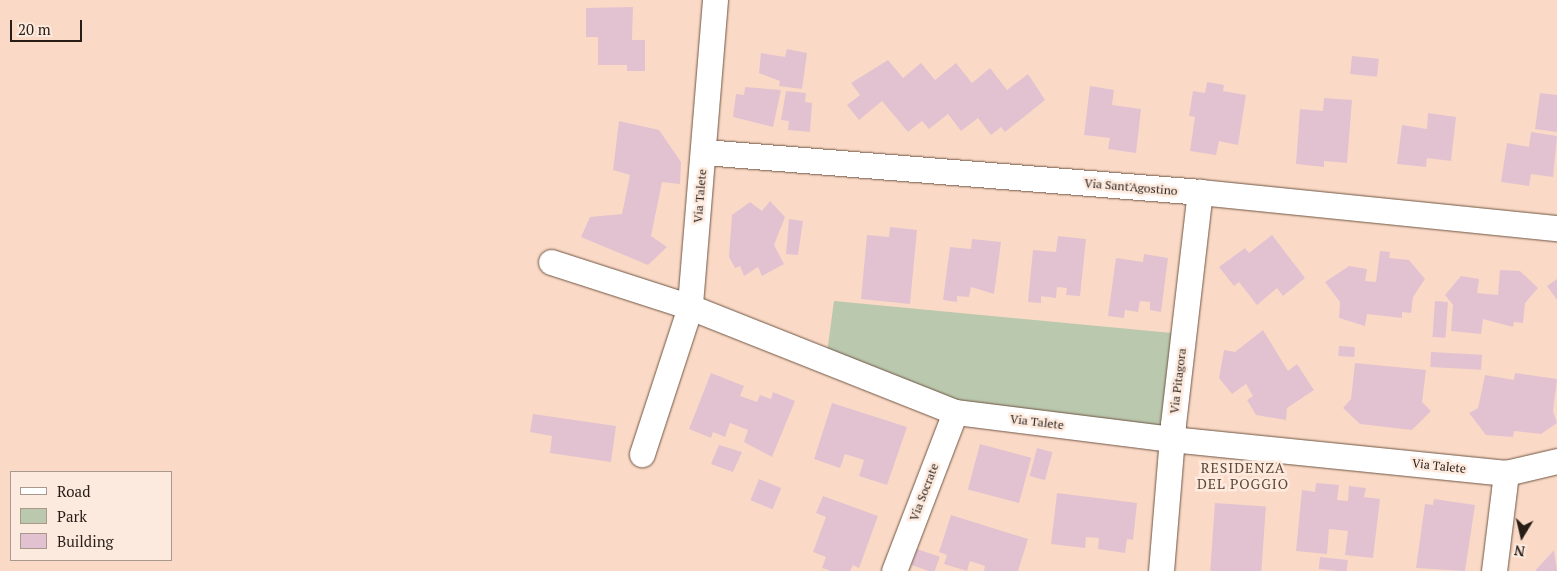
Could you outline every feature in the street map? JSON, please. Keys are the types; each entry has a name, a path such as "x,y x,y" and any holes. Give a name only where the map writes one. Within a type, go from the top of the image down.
{"street":[{"name":"Via Talete","path":"715,0 690,308 954,412 1172,440 1506,473 1557,461"},
{"name":"Via Sant'Agostino","path":"704,152 1200,192 1557,228"},
{"name":"Via Pitagora","path":"1161,571 1172,440 1200,192"},
{"path":"551,262 690,308 642,454"},
{"name":"Via Socrate","path":"894,571 954,412"},
{"path":"1494,571 1506,473"}],"green space":[{"path":"834,301 1172,333 1165,432 948,402 827,353"}],"building":[{"path":"633,7 632,40 645,40 645,71 627,71 627,65 598,65 598,37 586,37 586,8"},
{"path":"787,49 807,53 802,89 779,86 780,81 759,73 761,53 785,57"},
{"path":"1352,56 1379,59 1377,77 1350,74"},
{"path":"888,60 903,78 921,63 935,80 956,63 972,83 990,68 1007,90 1028,74 1045,100 1005,132 1001,127 991,135 978,118 961,131 948,114 929,129 922,121 908,132 882,101 859,120 847,105 860,95 851,83"},
{"path":"1207,82 1224,85 1223,91 1246,95 1238,145 1219,141 1216,155 1190,151 1195,117 1189,116 1193,91 1205,93"},
{"path":"1090,86 1114,90 1112,105 1141,109 1136,153 1108,149 1110,138 1084,135"},
{"path":"745,87 781,90 773,127 733,117 736,94 744,95"},
{"path":"786,91 806,93 805,102 812,103 810,132 788,130 789,121 781,120"},
{"path":"1540,93 1557,95 1557,132 1535,129"},
{"path":"1324,98 1352,100 1347,163 1324,161 1324,167 1296,164 1300,109 1323,111"},
{"path":"1428,113 1456,117 1451,161 1427,158 1426,167 1397,164 1402,125 1427,129"},
{"path":"619,121 659,130 681,162 680,184 662,182 651,236 667,247 648,265 581,237 590,217 622,214 630,175 613,170"},
{"path":"1531,132 1557,136 1553,177 1531,174 1529,186 1501,182 1507,143 1529,147"},
{"path":"770,201 785,217 774,245 784,264 762,276 758,267 744,276 740,266 735,268 729,257 732,215 750,202 762,211"},
{"path":"789,219 803,221 798,255 786,254"},
{"path":"890,227 917,230 910,304 861,299 867,235 889,237"},
{"path":"1272,235 1305,278 1283,296 1277,288 1257,305 1239,282 1234,286 1219,267 1245,248 1249,253"},
{"path":"1058,236 1086,239 1080,296 1066,295 1067,288 1057,287 1056,298 1041,296 1041,303 1028,302 1033,250 1056,252"},
{"path":"972,239 1001,242 994,294 971,287 969,297 957,296 957,302 943,300 950,247 971,249"},
{"path":"1380,251 1390,252 1389,258 1409,260 1425,279 1413,297 1411,313 1402,312 1402,318 1367,314 1365,326 1339,318 1340,302 1325,282 1349,266 1367,269 1365,281 1376,282"},
{"path":"1144,254 1168,258 1161,312 1150,310 1150,302 1140,301 1138,312 1125,310 1124,318 1108,316 1116,258 1143,262"},
{"path":"1500,270 1520,271 1538,288 1525,303 1523,323 1514,322 1513,327 1483,319 1481,334 1451,331 1453,305 1445,295 1461,276 1479,279 1477,293 1498,295"},
{"path":"1557,279 1557,300 1547,286"},
{"path":"1435,301 1448,302 1445,338 1432,337"},
{"path":"1263,330 1288,371 1297,364 1314,390 1287,408 1286,420 1256,415 1247,400 1253,396 1246,384 1232,394 1219,378 1224,350 1235,352"},
{"path":"1339,346 1355,347 1354,357 1338,356"},
{"path":"1431,352 1482,355 1481,370 1430,367"},
{"path":"1355,363 1426,370 1422,402 1431,411 1412,430 1360,424 1343,408 1351,399"},
{"path":"711,373 744,386 740,396 757,402 760,395 771,399 773,392 795,401 772,457 744,442 748,430 730,423 725,437 713,432 711,438 689,429"},
{"path":"1515,373 1557,379 1553,411 1557,423 1541,434 1514,431 1513,437 1486,435 1469,413 1478,408 1485,375 1514,380"},
{"path":"832,403 907,427 887,485 859,476 864,460 845,454 840,468 814,459"},
{"path":"533,414 616,426 611,462 550,453 552,436 530,432"},
{"path":"980,444 1031,458 1019,503 968,489"},
{"path":"719,445 742,452 733,472 711,464"},
{"path":"1037,448 1052,452 1045,480 1029,476"},
{"path":"759,479 781,488 773,509 750,500"},
{"path":"1316,483 1339,485 1337,500 1348,501 1349,486 1366,488 1364,497 1380,499 1373,558 1345,555 1348,531 1329,529 1327,554 1296,551 1302,490 1315,492"},
{"path":"1057,493 1137,503 1133,540 1127,539 1125,553 1098,549 1099,538 1086,537 1085,548 1051,544"},
{"path":"823,496 878,516 859,568 853,565 850,571 831,571 822,568 826,557 813,552 826,517 816,513"},
{"path":"1434,499 1475,505 1465,571 1416,568 1425,504 1433,505"},
{"path":"1215,503 1266,507 1261,571 1210,571"},
{"path":"951,515 1028,539 1018,571 984,571 985,566 970,561 967,571 944,564 947,555 939,552"},
{"path":"917,549 940,557 935,571 929,571 911,565"},
{"path":"1554,550 1557,571 1535,571"},
{"path":"1320,557 1348,560 1347,571 1319,569"}],"district":[{"name":"RESIDENZA DEL POGGIO","path":"1243,476"}]}
